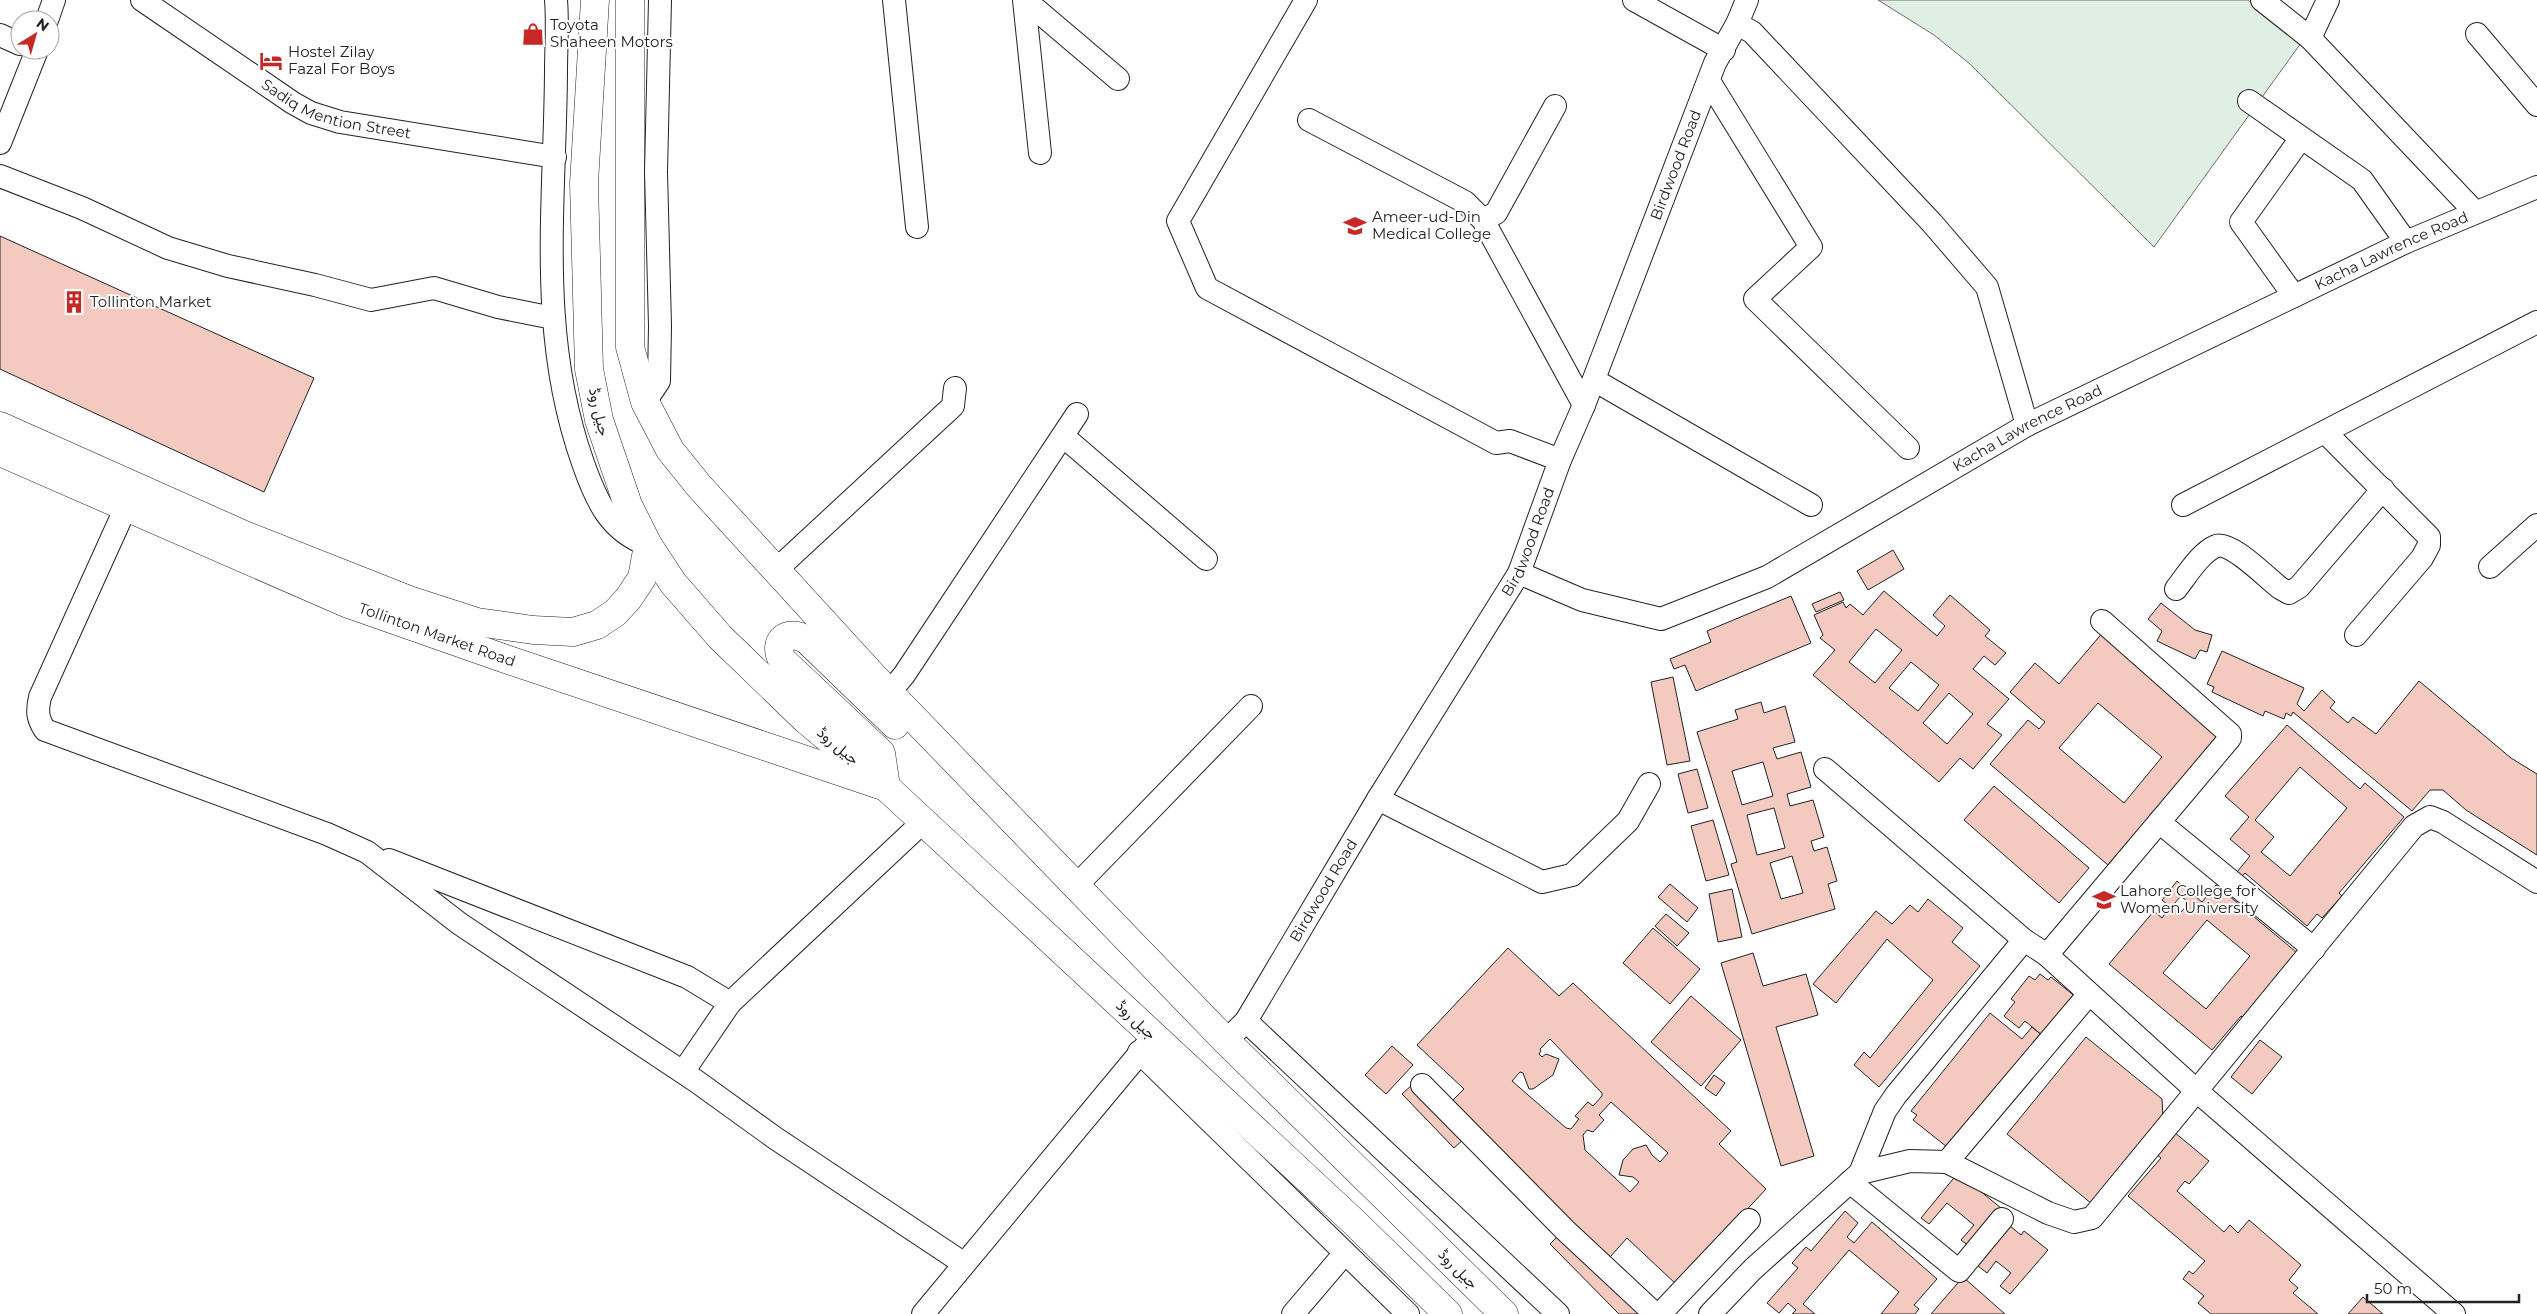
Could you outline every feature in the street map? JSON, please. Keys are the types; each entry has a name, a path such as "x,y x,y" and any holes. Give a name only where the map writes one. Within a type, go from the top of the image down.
{"main road":[{"name":"جیل روڈ","path":"595,0 584,183 589,369 598,420 628,505 648,545 673,583 720,637 806,720 886,787 924,822 1146,1044 1355,1224 1448,1314"},
{"name":"جیل روڈ","path":"630,0 630,347 645,402 670,450 699,486 889,693 1226,1041 1504,1314"},
{"name":"Tollinton Market Road","path":"0,426 242,534 408,600 476,622 533,630 573,632 597,625 615,613 628,599 642,578 648,545"},
{"name":"Tollinton Market Road","path":"0,452 346,602 886,787"},
{"path":"886,787 881,753 782,660 778,653 779,644 785,636 792,634 807,640 932,761 969,774"}],"street":[{"name":"Sadiq Mention Street","path":"142,0 293,103 311,113 340,122 555,157"},
{"path":"556,0 555,157 551,238 553,318 559,373 573,435 592,489 616,528 648,545"},
{"path":"645,402 659,381 660,326 656,172 660,0"},
{"path":"894,0 917,227"},
{"path":"1025,0 1118,79"},
{"path":"1025,0 1040,153"},
{"path":"1306,0 1178,221 1207,288 1496,443 1510,441 1560,460"},
{"path":"1634,0 1724,50"},
{"name":"Birdwood Road","path":"1226,1041 1246,1021 1378,799 1519,573 1560,460 1594,380 1709,81 1747,0"},
{"path":"2262,0 2310,38 2475,212"},
{"path":"2310,38 2328,0"},
{"path":"1737,24 1752,32 1932,223 1987,287 2027,425"},
{"path":"2477,34 2537,105"},
{"path":"0,143 28,60"},
{"path":"1709,81 1810,247 1755,299 1908,448"},
{"path":"2248,101 2362,180 2406,242"},
{"path":"1483,220 1496,212 1555,106"},
{"path":"1309,120 1465,202 1483,220 1584,405"},
{"path":"2294,296 2240,222 2301,138"},
{"path":"0,176 82,208 168,248 228,266 315,285 371,300 434,288 498,307 553,318"},
{"name":"Kacha Lawrence Road","path":"1519,573 1582,600 1661,619 1767,578 2027,425 2406,242 2537,187"},
{"path":"2183,505 2537,322"},
{"path":"1594,380 1811,505"},
{"path":"776,570 953,406 955,388"},
{"path":"889,693 904,675 1077,414"},
{"path":"2325,432 2429,536 2428,545 2422,558 2356,635"},
{"path":"1063,436 1206,559"},
{"path":"2176,589 2204,554 2218,545 2229,546 2280,588 2289,593 2298,587 2383,489"},
{"path":"126,507 40,697 37,711 39,721 45,730 327,834 367,852 687,977 730,1004"},
{"path":"2490,567 2537,525"},
{"path":"2046,955 2229,741 2230,734 2102,621"},
{"path":"1076,886 1251,706"},
{"path":"1825,769 2024,940 2046,955 2198,1092 2454,1314"},
{"path":"1378,799 1542,882 1572,875 1628,821 1649,784"},
{"path":"1855,1177 1910,1161 1947,1162 2048,1213 2074,1222 2092,1218 2198,1092 2414,826 2430,818 2443,822 2537,882"},
{"path":"683,1072 730,1004 924,822"},
{"path":"2159,822 2314,949"},
{"path":"367,852 460,924 683,1072 775,1138 963,1263"},
{"path":"1710,1314 1753,1269 1855,1177 1885,1111 1896,1095 2024,940"},
{"path":"1947,1162 2089,994"},
{"path":"1246,1021 1558,1314"},
{"path":"923,1314 963,1263 1146,1044 1345,1253 1408,1314"},
{"path":"1422,1085 1565,1230 1655,1314"},
{"path":"1855,1177 1959,1271 2002,1219"},
{"path":"1660,1314 1749,1220"},
{"path":"1293,1314 1345,1253"}],"green space":[{"path":"1878,0 2248,0 2301,43 2154,247 1970,64 1934,35"}],"building":[{"name":"Tollinton Market","path":"0,236 314,378 264,492 0,369"},
{"path":"1893,550 1904,569 1868,590 1857,571"},
{"path":"1884,591 1937,636 1945,626 1933,615 1950,595 1990,630 1985,636 2006,653 1995,665 1984,656 1973,669 2009,699 1987,724 2002,735 1973,769 1960,758 1939,782 1813,675 1835,650 1820,638 1823,635 1814,615 1843,602 1846,608 1850,604 1863,615","holes":["1876,629 1902,650 1875,683 1849,662","1911,662 1939,685 1918,711 1889,688","1949,693 1973,714 1947,744 1923,723"]},
{"path":"1840,592 1844,600 1816,612 1812,604"},
{"path":"1791,596 1811,643 1696,691 1685,665 1674,669 1670,659 1711,642 1707,631"},
{"path":"2161,603 2195,630 2212,635 2207,652 2200,650 2195,659 2157,641 2162,631 2148,619"},
{"path":"2104,631 2222,732 2108,865 1990,764 2028,720 2039,729 2045,722 2010,692 2035,663 2059,684","holes":["2098,703 2162,757 2124,803 2059,748"]},
{"path":"2222,651 2304,688 2297,704 2304,711 2322,690 2335,702 2330,708 2348,723 2353,717 2376,734 2419,681 2511,758 2537,774 2537,855 2466,810 2443,790 2430,790 2412,811 2293,712 2291,716 2286,713 2284,719 2265,711 2263,716 2212,692 2214,687 2207,684"},
{"path":"1673,677 1690,761 1667,765 1651,682"},
{"path":"1761,702 1764,713 1785,706 1795,742 1773,748 1777,759 1801,752 1811,787 1787,794 1790,806 1813,800 1824,837 1811,841 1814,851 1827,847 1837,881 1828,884 1835,909 1752,934 1731,864 1737,862 1697,732 1738,719 1735,710","holes":["1763,762 1773,796 1742,805 1732,771","1774,808 1785,848 1757,855 1747,815","1792,856 1803,893 1781,899 1770,863"]},
{"path":"2287,725 2360,789 2365,783 2404,817 2339,893 2342,896 2322,918 2317,914 2307,926 2245,873 2238,881 2233,877 2250,856 2230,839 2249,817 2225,796","holes":["2300,767 2347,808 2290,876 2261,852 2274,837 2255,820"]},
{"path":"1697,769 1708,808 1688,813 1678,774"},
{"path":"1994,786 2089,868 2059,903 1964,820"},
{"path":"1713,820 1729,875 1706,881 1691,826"},
{"path":"2177,881 2202,902 2216,885 2296,952 2268,986 2272,990 2246,1020 2241,1016 2212,1050 2109,964 2154,911 2162,918 2170,907 2162,900","holes":["2181,896 2189,903 2181,912 2173,905","2207,920 2250,956 2206,1009 2163,973"]},
{"path":"1670,884 1698,908 1687,922 1658,897"},
{"path":"1732,889 1742,937 1718,942 1709,894"},
{"path":"1928,899 1963,928 1952,942 1980,966 1879,1087 1854,1065 1864,1052 1870,1058 1933,980 1887,939 1836,1003 1813,984 1876,911 1892,924 1910,905 1918,912"},
{"path":"1666,914 1689,933 1677,946 1655,926"},
{"path":"1653,928 1700,969 1670,1004 1623,963"},
{"path":"1508,948 1559,996 1573,983 1731,1131 1719,1144 1766,1189 1677,1285 1627,1238 1610,1257 1448,1105 1464,1089 1417,1045","holes":["1550,1039 1602,1093 1602,1096 1593,1106 1588,1102 1575,1116 1579,1119 1571,1129 1566,1128 1512,1081 1520,1072 1523,1073 1529,1089 1533,1089 1553,1075 1559,1059 1546,1054 1542,1057 1539,1054 1540,1049","1611,1102 1668,1153 1660,1162 1652,1155 1646,1145 1633,1149 1623,1160 1619,1175 1633,1177 1639,1182 1630,1192 1585,1150 1583,1135 1587,1130 1593,1132 1604,1120 1599,1115"]},
{"path":"1753,953 1763,986 1806,974 1818,1015 1776,1027 1814,1156 1781,1166 1721,963"},
{"path":"2040,974 2048,980 2051,977 2076,997 2044,1037 2025,1021 2019,1028 2004,1016 2015,1002 2011,999 2029,976 2035,980"},
{"path":"1691,996 1741,1040 1701,1086 1651,1042"},
{"path":"1990,1013 2022,1039 2032,1027 2044,1037 2008,1085 2002,1080 1947,1147 1913,1120 1917,1115 1911,1111"},
{"path":"2086,1037 2162,1099 2163,1118 2092,1204 2007,1134"},
{"path":"2260,1040 2282,1057 2252,1094 2231,1077"},
{"path":"1392,1046 1413,1065 1386,1094 1365,1075"},
{"path":"1714,1075 1725,1083 1716,1096 1705,1088"},
{"path":"1413,1084 1465,1138 1454,1148 1402,1094"},
{"path":"2174,1132 2209,1161 2189,1184 2185,1181 2177,1191 2224,1232 2230,1225 2238,1233 2249,1220 2301,1265 2289,1280 2298,1288 2293,1293 2318,1314 2211,1314 2198,1303 2204,1296 2183,1279 2189,1271 2193,1274 2205,1261 2128,1196 2161,1158 2156,1154"},
{"path":"1958,1173 2001,1208 1970,1247 1961,1240 1974,1225 1947,1203 1929,1224 1921,1218"},
{"path":"1845,1211 1858,1223 1847,1237 1854,1243 1872,1222 1937,1279 1914,1305 1919,1309 1915,1314 1881,1314 1899,1292 1849,1250 1803,1304 1815,1314 1792,1314 1796,1310 1788,1303 1779,1313 1767,1303 1798,1268 1792,1263 1806,1247 1811,1251"},
{"path":"2010,1226 2021,1235 2024,1231 2048,1250 2010,1294 2000,1286 2011,1273 1996,1261 1987,1273 1978,1266"},
{"path":"1561,1233 1642,1314 1619,1314 1550,1244"},
{"path":"1963,1277 2005,1314 1931,1314"},
{"path":"2363,1297 2383,1314 2348,1314"}],"place":[{"name":"Toyota Shaheen Motors","path":"533,34"},
{"name":"Hostel Zilay Fazal For Boys","path":"271,61"},
{"name":"Ameer-ud-Din Medical College","path":"1355,226"},
{"name":"Tollinton Market","path":"74,302"},
{"name":"Lahore College for Women University","path":"2104,900"}]}
